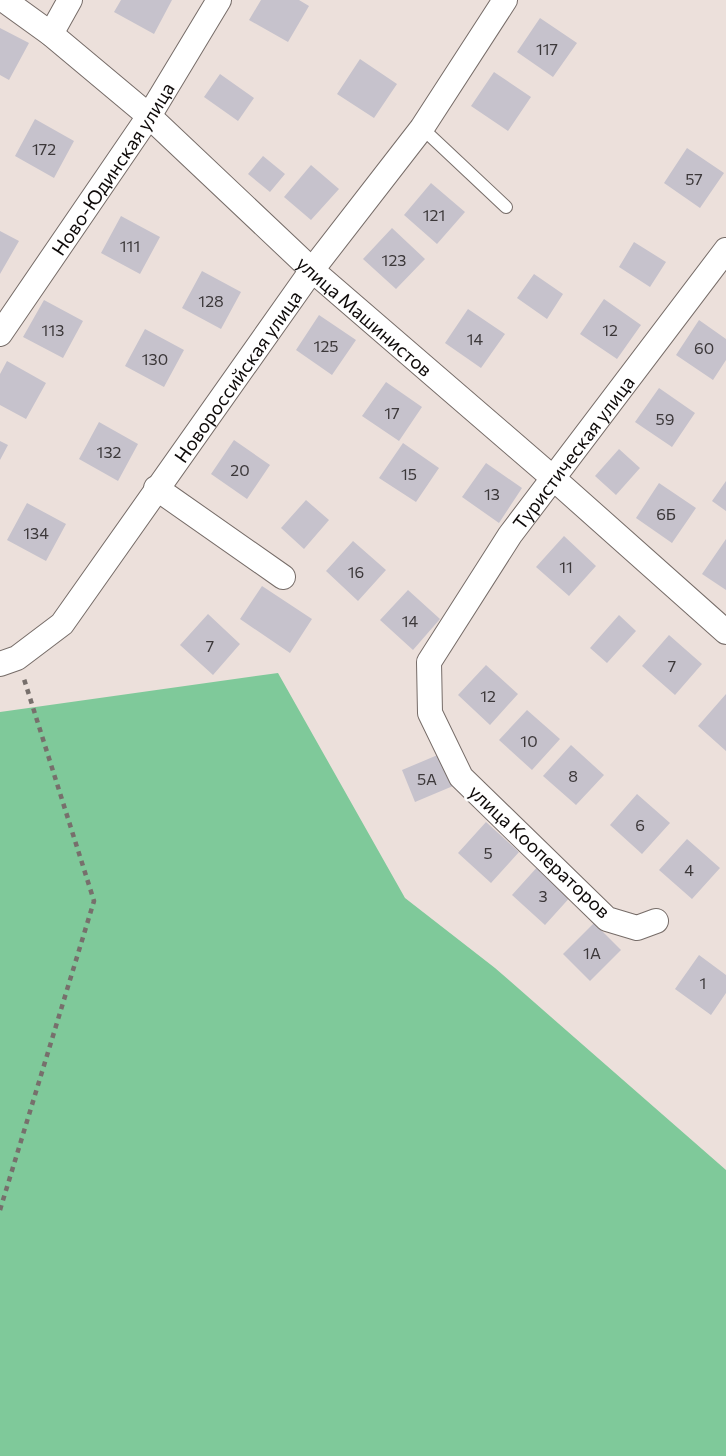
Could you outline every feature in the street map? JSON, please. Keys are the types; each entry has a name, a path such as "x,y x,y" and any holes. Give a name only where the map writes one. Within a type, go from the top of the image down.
{"street":[{"name":"улица Машинистов","path":"5,0 51,34 149,116 312,270 726,632"},
{"path":"51,34 70,0"},
{"name":"Ново-Юдинская улица","path":"0,334 149,116 219,0"},
{"name":"Новороссийская улица","path":"9,661 62,624 312,270 422,128 506,0"},
{"name":"Туристическая улица","path":"429,662 510,536 726,250"},
{"path":"156,488 283,577"},
{"name":"улица Кооператоров","path":"429,662 430,713 461,777 607,919 637,928 656,921"}],"lane":[{"path":"422,128 506,206"}],"path":[{"path":"0,1210 94,901 9,661"}],"green space":[{"path":"278,673 405,898 495,968 726,1170 726,1456 0,1456 0,712"}],"building":[{"path":"121,0 172,0 154,34 114,12"},
{"path":"261,0 299,0 309,6 288,42 249,20"},
{"path":"540,18 577,43 553,77 517,52"},
{"path":"0,28 29,43 9,80 0,75"},
{"path":"360,59 397,84 374,118 337,94"},
{"path":"494,72 531,97 508,131 471,106"},
{"path":"220,74 254,98 238,121 204,97"},
{"path":"35,119 74,141 54,178 15,156"},
{"path":"687,148 724,173 700,208 664,183"},
{"path":"263,156 285,174 270,192 248,174"},
{"path":"311,165 339,189 311,220 284,197"},
{"path":"431,183 465,212 437,244 404,215"},
{"path":"121,216 160,237 140,274 101,253"},
{"path":"392,228 425,259 396,289 363,259"},
{"path":"0,231 19,241 0,274"},
{"path":"634,242 666,262 650,287 619,267"},
{"path":"202,271 241,292 221,329 182,308"},
{"path":"534,274 563,294 547,319 517,298"},
{"path":"604,299 641,325 617,359 580,334"},
{"path":"44,300 83,321 63,358 23,337"},
{"path":"468,309 505,334 481,368 445,343"},
{"path":"319,315 356,340 332,375 296,350"},
{"path":"699,320 726,339 726,360 713,380 676,355"},
{"path":"145,329 184,350 164,387 125,366"},
{"path":"7,361 46,383 26,419 0,405 0,374"},
{"path":"386,382 422,407 399,441 362,416"},
{"path":"659,388 695,413 672,447 635,422"},
{"path":"99,422 138,444 118,481 79,459"},
{"path":"234,440 270,465 247,499 211,474"},
{"path":"0,441 8,445 0,460"},
{"path":"403,443 439,468 416,502 379,478"},
{"path":"619,449 640,468 616,495 595,476"},
{"path":"486,463 522,488 499,523 462,497"},
{"path":"726,481 726,511 712,501"},
{"path":"659,483 696,508 672,543 636,518"},
{"path":"306,500 329,520 304,549 281,528"},
{"path":"27,503 66,524 46,561 7,540"},
{"path":"564,536 596,566 569,596 536,567"},
{"path":"726,539 726,590 702,574"},
{"path":"353,541 386,570 358,601 326,571"},
{"path":"262,586 312,619 290,653 240,619"},
{"path":"408,590 440,619 413,650 380,620"},
{"path":"208,614 240,644 213,675 180,645"},
{"path":"619,615 636,631 607,663 590,648"},
{"path":"669,635 702,664 675,695 642,666"},
{"path":"486,665 518,694 490,725 458,695"},
{"path":"726,694 726,751 698,726"},
{"path":"527,710 560,739 532,770 499,740"},
{"path":"571,745 604,775 576,805 543,776"},
{"path":"440,754 453,786 415,802 402,770"},
{"path":"637,794 670,823 642,854 610,825"},
{"path":"486,822 519,852 491,883 458,853"},
{"path":"687,839 720,868 692,899 659,870"},
{"path":"540,864 573,894 545,925 512,895"},
{"path":"594,923 621,950 590,981 563,954"},
{"path":"699,955 726,975 726,993 711,1015 675,989"}]}
